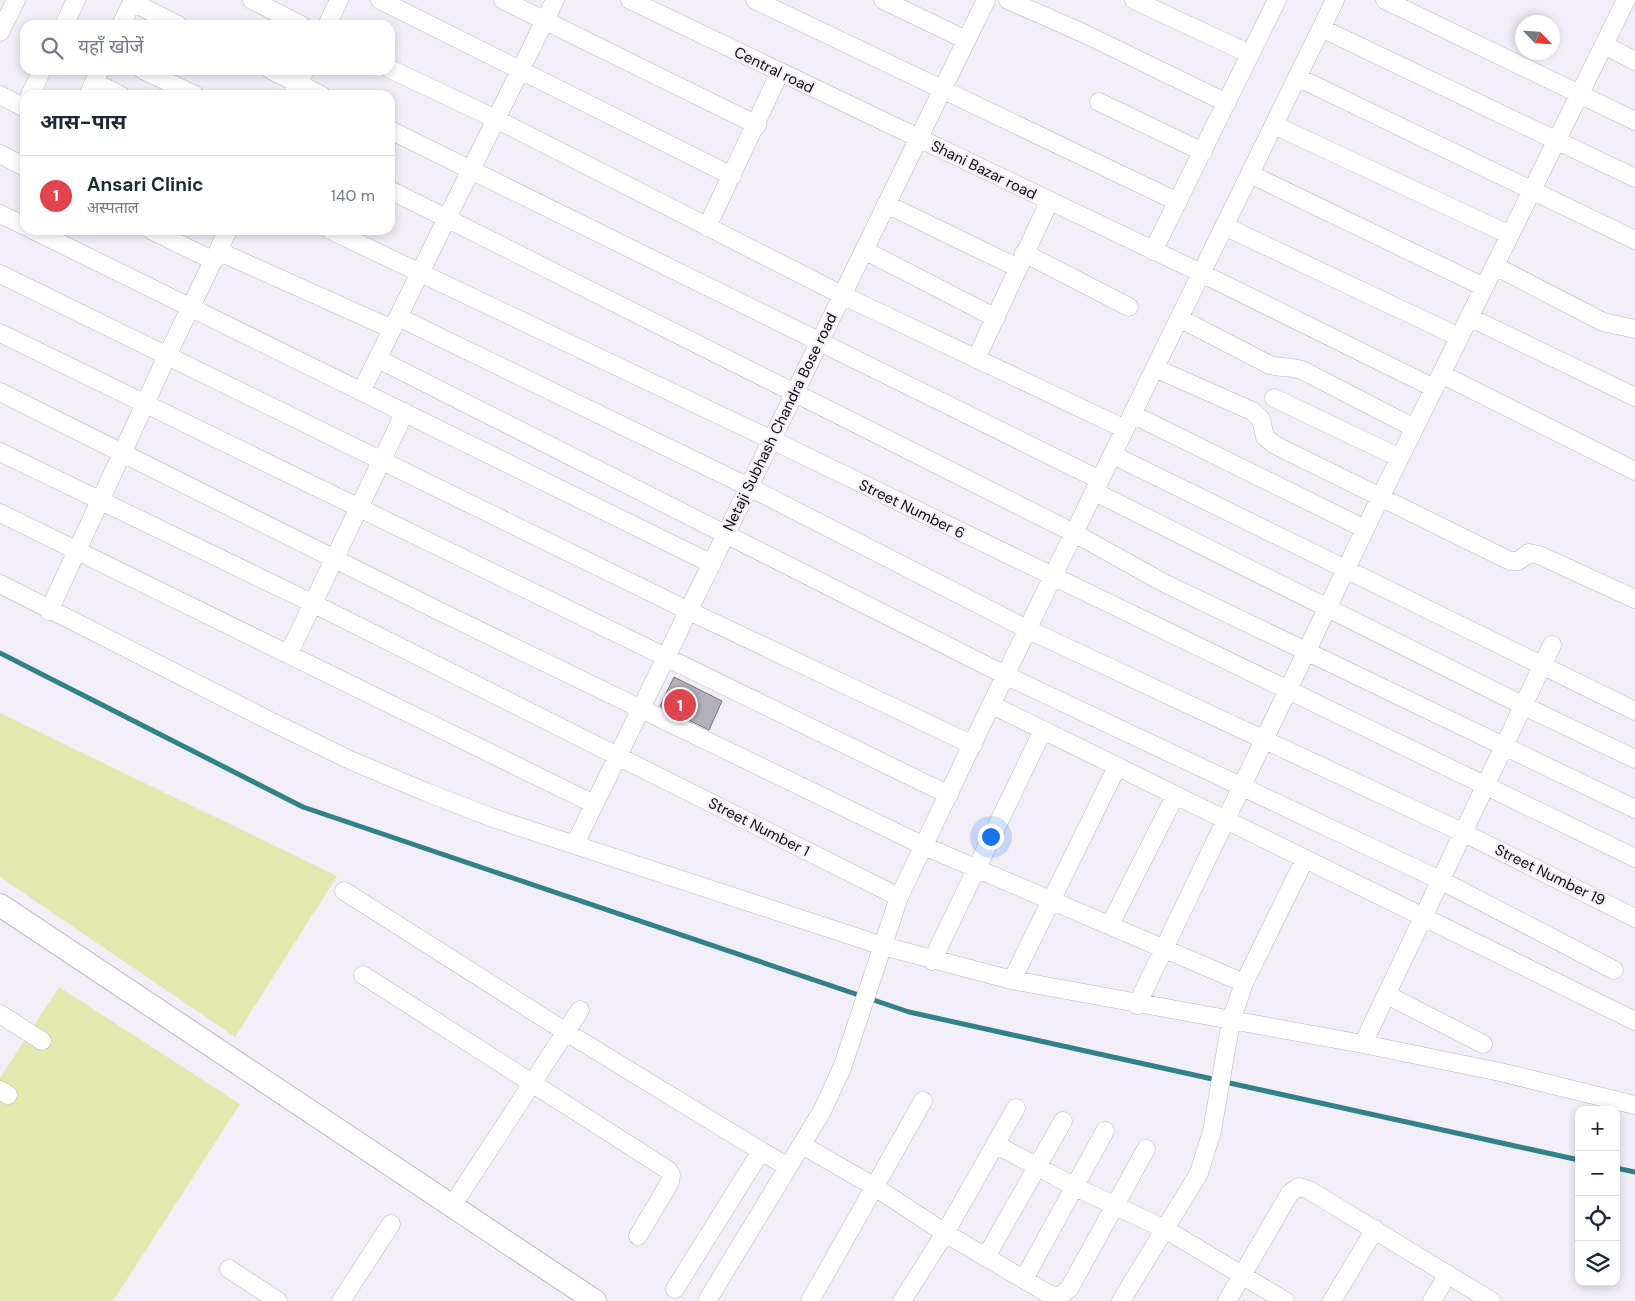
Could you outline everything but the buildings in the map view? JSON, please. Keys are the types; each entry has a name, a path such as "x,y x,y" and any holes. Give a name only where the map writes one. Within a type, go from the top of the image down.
{"street":[{"path":"0,32 16,0"},
{"path":"66,20 76,0"},
{"path":"252,0 291,20"},
{"path":"329,20 339,0"},
{"path":"380,0 519,72 732,176"},
{"path":"503,0 757,124"},
{"path":"362,390 555,0"},
{"name":"Central road","path":"630,0 918,139"},
{"path":"755,0 1178,202"},
{"path":"884,0 966,40"},
{"name":"Netaji Subhash Chandra Bose road","path":"575,844 986,0"},
{"path":"1008,0 1085,34 1227,103"},
{"path":"1134,0 1250,54"},
{"path":"707,1301 822,1111 842,1068 899,897 1007,676 1052,578 1335,0"},
{"path":"1385,0 1635,121"},
{"path":"1137,1005 1224,820 1243,785 1414,428 1626,0"},
{"path":"124,20 133,1 169,20"},
{"path":"1153,251 1227,103 1250,54 1271,2"},
{"path":"1322,28 1635,178"},
{"path":"1604,45 1635,61"},
{"path":"395,71 496,120 842,295 976,359 1128,422 1365,529"},
{"path":"707,228 780,72"},
{"path":"33,90 40,75"},
{"path":"153,75 185,90"},
{"path":"282,75 312,90"},
{"path":"1297,77 1635,240"},
{"path":"94,82 110,90"},
{"path":"0,95 20,102"},
{"path":"1099,102 1203,152"},
{"path":"1274,125 1510,235"},
{"path":"395,132 820,342 1328,607 1524,706 1635,759"},
{"name":"Shani Bazar road","path":"918,139 1153,251 1635,471"},
{"path":"0,154 20,164"},
{"path":"1250,174 1484,287"},
{"path":"395,192 1074,533 1164,583 1635,810"},
{"path":"976,359 1049,202"},
{"path":"886,204 1130,307"},
{"path":"0,214 20,224"},
{"path":"1224,226 1460,337"},
{"path":"43,235 362,390 712,564"},
{"name":"Street Number 19","path":"164,235 395,323 749,487 1029,630 1464,833 1635,918"},
{"path":"49,611 168,354 226,235"},
{"name":"Street Number 6","path":"340,235 772,440 1052,578 1635,858"},
{"path":"864,250 996,318"},
{"path":"1495,266 1603,322 1634,326"},
{"path":"0,274 168,354 688,611 973,745"},
{"path":"1470,316 1635,397"},
{"path":"1179,318 1270,365 1281,368 1290,366 1304,371 1414,428"},
{"path":"0,333 146,402 358,508 949,795"},
{"path":"378,359 1007,676 1243,785 1442,881 1614,970"},
{"path":"1155,368 1252,411 1261,418 1265,437 1276,445 1510,561 1518,561 1529,553 1539,555 1635,599"},
{"path":"0,392 333,558 924,846 1244,983"},
{"path":"1274,398 1400,458"},
{"path":"288,652 405,412"},
{"name":"Street Number 1","path":"0,452 312,603 899,897"},
{"path":"1113,455 1345,571 1635,711"},
{"path":"0,513 288,652 594,804"},
{"path":"0,584 49,611 352,761 494,818 882,946 932,961 1012,980 1137,1005 1230,1028 1364,1044 1500,1072 1635,1105"},
{"path":"1364,1044 1552,645"},
{"path":"992,705 1635,1021"},
{"path":"932,961 1042,730"},
{"path":"1012,980 1117,767"},
{"path":"1110,925 1175,796"},
{"path":"1121,1301 1199,1173 1212,1131 1230,1028 1244,983 1305,859"},
{"path":"344,891 566,1032 788,1167"},
{"path":"0,905 595,1301"},
{"path":"363,975 668,1170 671,1175 670,1182 638,1236"},
{"path":"1388,995 1483,1044"},
{"path":"452,1206 580,1010"},
{"path":"0,1014 42,1041"},
{"path":"810,1301 923,1102"},
{"path":"902,1301 945,1233 1016,1108"},
{"path":"986,1257 1063,1121"},
{"path":"1024,1280 1105,1132"},
{"path":"996,1144 1074,1187 1165,1228 1285,1301"},
{"path":"802,1145 875,1187 945,1233 1052,1296 1064,1295 1146,1149"},
{"path":"675,1289 761,1151"},
{"path":"1227,1301 1290,1193 1299,1187 1309,1190 1374,1228 1491,1301"},
{"path":"340,1301 391,1224"},
{"path":"1332,1301 1374,1228"},
{"path":"229,1269 278,1301"},
{"path":"1432,1301 1448,1274"}],"green space":[{"path":"0,713 337,876 235,1037 0,877"},
{"path":"59,987 240,1104 113,1301 0,1301 0,1078"}],"waterway":[{"path":"0,653 303,807 909,1012 1217,1080"},
{"path":"1225,1082 1575,1159"},
{"path":"1620,1169 1635,1172"}],"place":[{"name":"Ansari Clinic","path":"680,705"}]}
